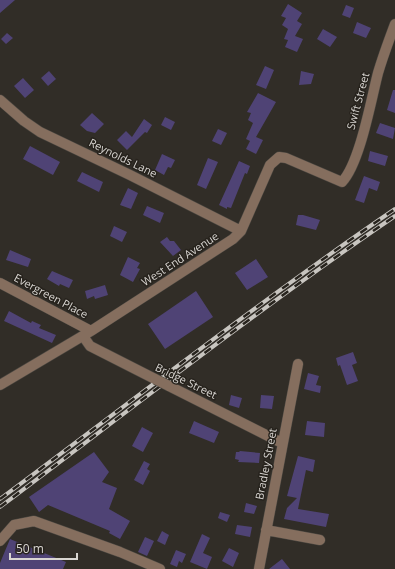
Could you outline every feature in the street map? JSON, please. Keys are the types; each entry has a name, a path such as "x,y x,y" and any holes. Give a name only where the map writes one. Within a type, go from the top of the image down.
{"street":[{"name":"Swift Street","path":"342,182 351,168 362,136 378,72 395,24"},
{"name":"Reynolds Lane","path":"0,100 24,121 40,132 137,178 241,231"},
{"name":"West End Avenue","path":"0,385 87,334 220,248 241,231 270,165 278,158 286,158 342,182"},
{"name":"Evergreen Place","path":"0,283 87,334"},
{"name":"Bridge Street","path":"87,334 90,346 282,443"},
{"name":"Bradley Street","path":"259,569 298,364"},
{"path":"0,541 14,525 34,521 120,552 160,569"},
{"path":"266,530 320,540"}],"building":[{"path":"0,0 15,0 0,13"},
{"path":"288,4 302,13 297,21 302,24 295,36 303,39 297,52 285,47 288,40 284,39 288,29 282,25 286,18 281,16"},
{"path":"346,5 354,8 350,18 342,15"},
{"path":"357,22 371,28 366,38 353,33"},
{"path":"323,29 337,37 330,47 317,39"},
{"path":"7,33 13,38 6,44 1,39"},
{"path":"265,66 274,70 266,89 256,85"},
{"path":"49,71 56,79 48,86 41,78"},
{"path":"301,71 314,74 311,84 299,85"},
{"path":"23,78 34,90 25,98 14,86"},
{"path":"393,90 395,90 395,113 387,110"},
{"path":"258,93 276,102 256,137 263,140 256,154 246,149 250,141 246,139 253,123 248,120 251,113 247,112"},
{"path":"92,113 104,124 95,133 87,131 80,125"},
{"path":"165,117 175,122 171,130 161,125"},
{"path":"144,119 152,125 147,133 145,132 127,150 117,140 126,131 132,137"},
{"path":"380,123 395,128 393,139 376,133"},
{"path":"218,129 227,133 221,145 212,141"},
{"path":"30,146 60,162 53,175 23,159"},
{"path":"370,151 388,156 385,166 368,161"},
{"path":"162,154 175,160 171,168 168,167 164,175 155,170"},
{"path":"208,158 218,162 206,189 197,185"},
{"path":"239,161 250,166 247,174 245,173 231,208 227,207 227,209 219,205"},
{"path":"82,172 103,182 99,192 77,181"},
{"path":"364,176 380,182 377,191 369,188 364,203 355,200"},
{"path":"128,188 138,193 131,209 120,205"},
{"path":"147,206 164,213 160,223 143,215"},
{"path":"298,215 320,220 316,230 296,225"},
{"path":"114,226 127,232 122,242 110,236"},
{"path":"167,237 170,241 174,241 181,250 173,256 160,242"},
{"path":"10,250 31,259 28,267 6,260"},
{"path":"128,257 140,263 137,268 140,269 133,282 120,275"},
{"path":"256,259 268,277 247,290 235,273"},
{"path":"52,271 73,280 69,288 60,284 59,286 47,279"},
{"path":"105,285 108,295 95,299 94,296 87,299 85,291"},
{"path":"196,291 213,317 165,349 148,324"},
{"path":"9,311 31,323 32,321 41,325 39,328 56,335 52,343 4,321"},
{"path":"353,352 357,363 352,365 358,381 347,385 336,358"},
{"path":"308,373 319,376 316,385 321,386 320,393 304,389"},
{"path":"231,395 242,398 239,408 229,405"},
{"path":"261,395 274,396 272,409 260,408"},
{"path":"194,421 219,432 214,443 189,433"},
{"path":"307,421 325,423 324,437 305,435"},
{"path":"142,427 153,433 143,452 132,446"},
{"path":"94,452 109,472 102,482 117,488 109,509 130,521 120,539 109,533 110,531 48,505 39,512 29,497"},
{"path":"236,452 260,453 259,463 238,462 239,460 235,459"},
{"path":"298,456 315,460 313,472 306,470 298,509 329,514 326,527 284,519 287,508 297,498 287,496"},
{"path":"144,461 150,464 147,469 150,471 143,485 134,480"},
{"path":"246,503 257,506 254,514 244,512"},
{"path":"220,512 230,515 227,522 218,518"},
{"path":"237,525 252,527 250,537 235,534"},
{"path":"162,531 169,535 165,545 157,541"},
{"path":"202,534 210,538 203,553 212,557 207,569 190,562"},
{"path":"145,537 154,541 147,556 138,552"},
{"path":"10,539 66,562 63,569 0,569 0,563"},
{"path":"229,548 239,553 233,567 222,561"},
{"path":"176,550 186,554 182,563 179,561 177,567 170,564"},
{"path":"282,559 290,569 269,569"}],"railway":[{"path":"0,499 295,279 395,209"},
{"path":"0,507 295,286 395,216"}]}
